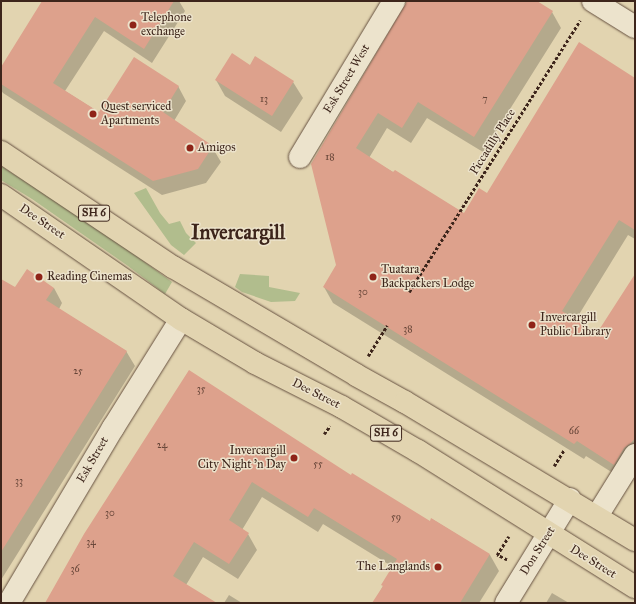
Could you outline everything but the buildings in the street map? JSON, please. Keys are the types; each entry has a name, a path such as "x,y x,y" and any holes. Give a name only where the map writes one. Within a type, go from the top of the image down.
{"main road":[{"name":"SH 6","path":"1,152 173,267 598,516 635,540"},
{"name":"Dee Street","path":"1,195 181,319 255,363 367,422 418,451 635,587"}],"street":[{"name":"Esk Street West","path":"300,157 394,1"},
{"path":"587,10 635,27"},
{"name":"Esk Street","path":"9,603 112,428 181,319"},
{"path":"598,516 635,455"},
{"name":"Don Street","path":"506,603 570,500"}],"path":[{"name":"Piccadilly Place","path":"409,292 587,10"},
{"path":"356,375 387,326"},
{"path":"551,470 564,450"},
{"path":"497,555 509,536"}],"green space":[{"path":"1,166 101,230 172,282 165,294 128,266 32,199 1,180"},
{"path":"146,188 160,213 169,224 180,221 186,233 196,243 184,255 171,245 134,193"},
{"path":"240,274 269,276 269,287 300,293 295,301 271,302 242,292 235,287"}],"place":[{"name":"Telephone exchange","path":"133,25"},
{"name":"Quest serviced Apartments","path":"93,114"},
{"name":"Amigos","path":"190,148"},
{"name":"Reading Cinemas","path":"39,277"},
{"name":"Tuatara Backpackers Lodge","path":"373,277"},
{"name":"Invercargill Public Library","path":"532,325"},
{"name":"Invercargill City Night 'n Day","path":"294,458"},
{"name":"The Langlands","path":"438,567"}],"district":[{"name":"Invercargill","path":"238,232"}]}
